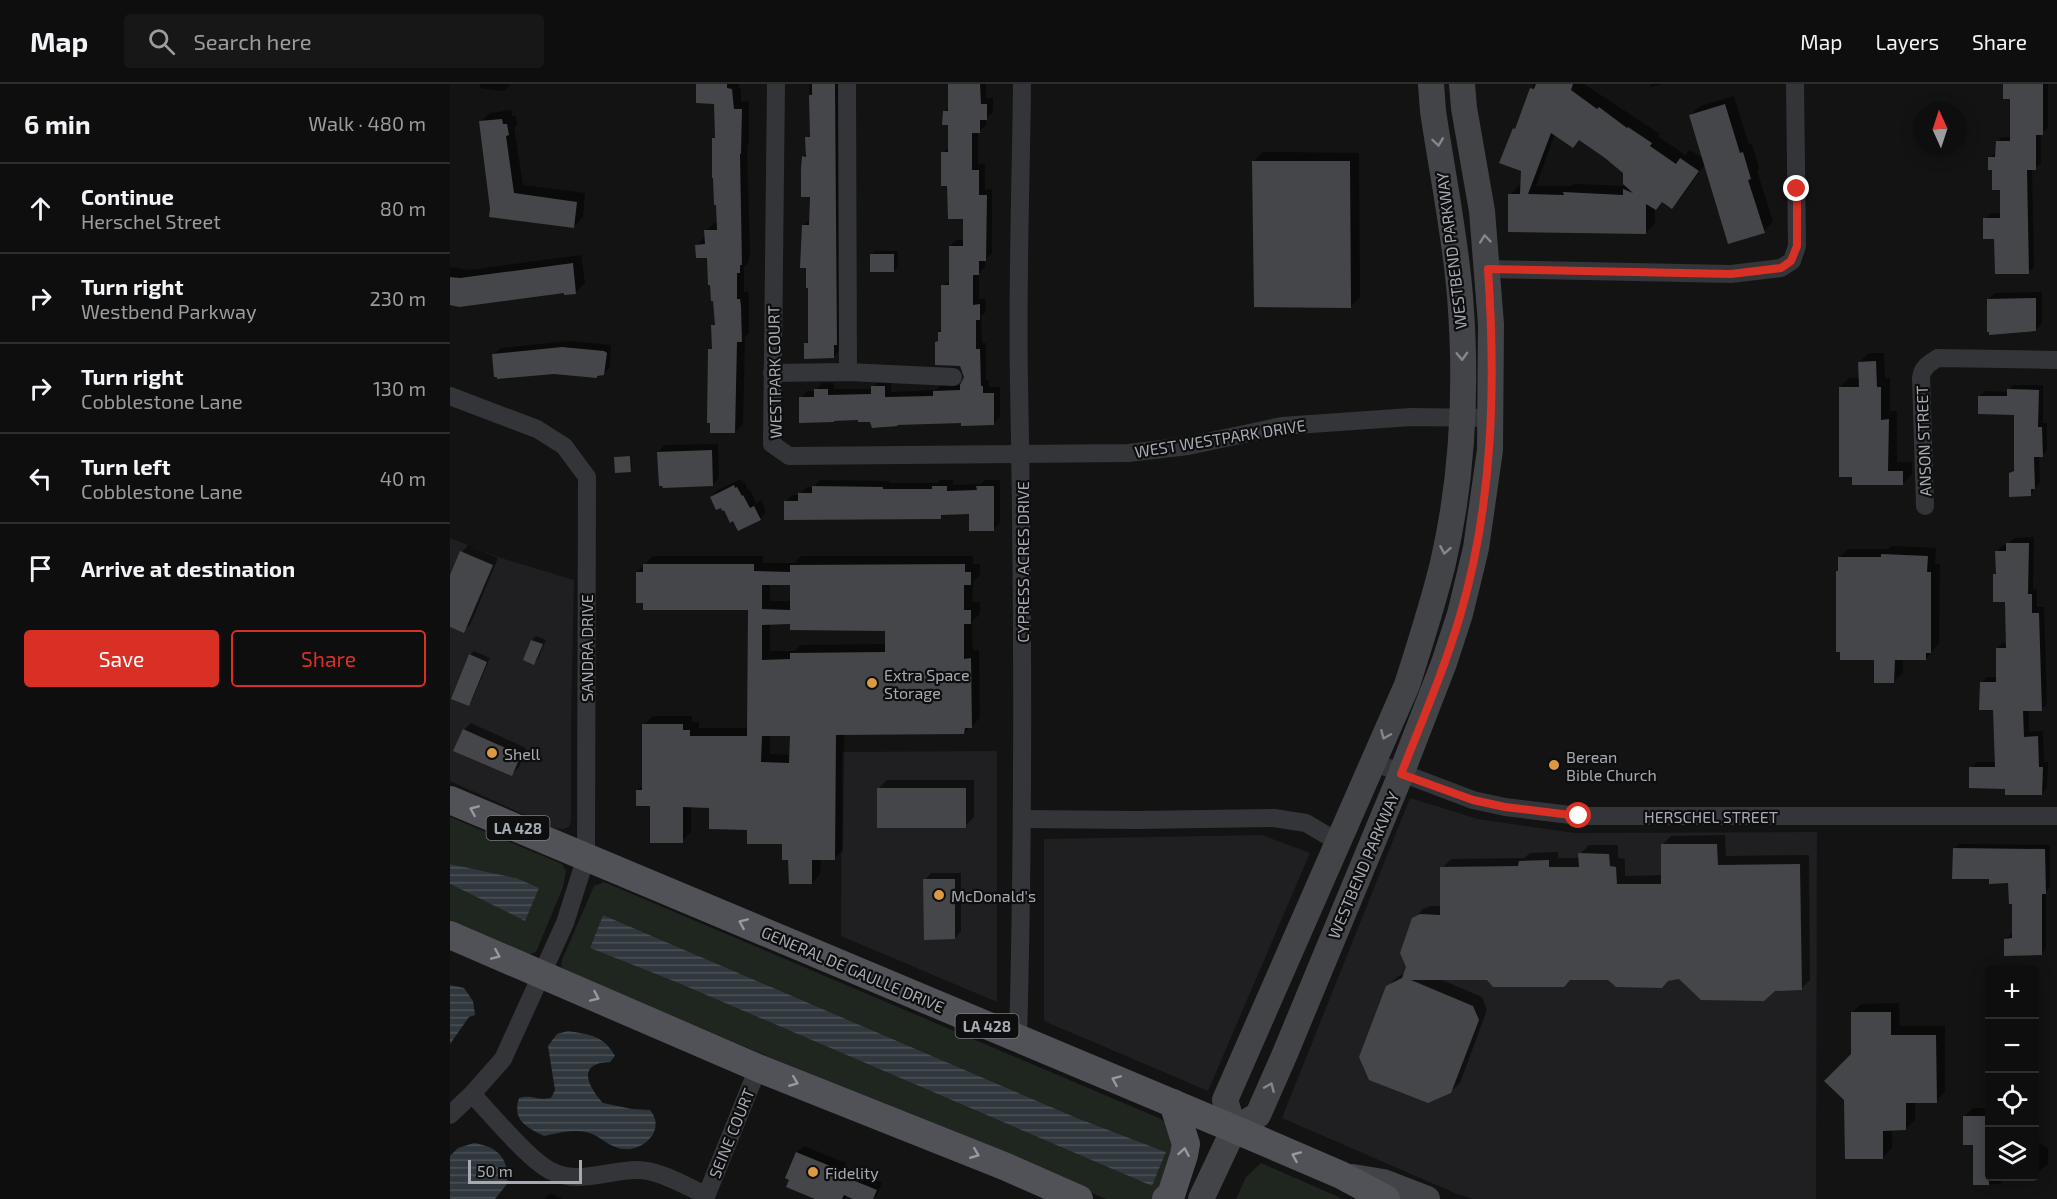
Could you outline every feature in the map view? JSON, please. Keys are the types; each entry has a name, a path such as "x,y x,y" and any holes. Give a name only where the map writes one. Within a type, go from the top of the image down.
{"main road":[{"name":"GENERAL DE GAULLE DRIVE","path":"450,800 1234,1129 1341,1175 1386,1199"},
{"path":"450,935 758,1068 1004,1166 1079,1199"},
{"path":"1167,1199 1181,1165 1186,1144 1173,1103"}],"street":[{"name":"WESTPARK COURT","path":"776,84 772,444 789,456 1022,455"},
{"path":"847,84 849,372"},
{"name":"CYPRESS ACRES DRIVE","path":"1018,1039 1022,819 1022,455 1019,380 1022,84"},
{"name":"WESTBEND PARKWAY","path":"1431,84 1460,295 1463,366 1459,465 1440,572 1427,623 1407,685 1225,1100 1234,1129 1258,1115 1401,774 1444,663 1460,614 1477,537 1490,450 1491,418 1491,324 1488,269 1482,211 1463,96"},
{"path":"1488,269 1731,274 1781,268 1791,261 1797,246 1796,84"},
{"path":"1433,111 1463,96"},
{"name":"ANSON STREET","path":"1925,506 1921,378 1927,365 1938,358 2057,360"},
{"path":"772,373 849,372 953,377"},
{"name":"SANDRA DRIVE","path":"450,396 537,429 564,446 587,477 586,857 565,923 503,1059 450,1115"},
{"name":"WEST WESTPARK DRIVE","path":"1022,455 1128,453 1188,446 1282,426 1374,419 1491,418"},
{"name":"HERSCHEL STREET","path":"1373,762 1473,800 1505,807 1579,816 2057,816"},
{"path":"1022,819 1274,818 1306,823 1338,842"},
{"name":"SEINE COURT","path":"705,1197 758,1068"},
{"path":"472,1094 530,1155 550,1171 566,1177 590,1177 635,1170 647,1171 705,1197"},
{"path":"1201,1199 1234,1129"},
{"path":"1341,1175 1383,1182 1426,1199"}],"shaded area":[{"path":"450,538 501,558 574,580 571,821 569,827 554,828 450,781"},
{"path":"997,751 997,1002 841,936 842,752"},
{"path":"1410,798 1478,819 1575,833 1817,832 1816,1199 1473,1199 1282,1118"},
{"path":"450,817 562,864 566,871 563,887 536,952 527,955 450,923 450,884 525,921 516,878 450,864"},
{"path":"1262,835 1310,853 1208,1091 1044,1021 1044,839"},
{"path":"450,864 516,878 539,888 525,921 450,884"},
{"path":"604,882 1161,1119 1175,1132 1177,1152 1154,1199 1106,1199 561,969 562,960 594,886","holes":["603,915 1077,1118 1166,1152 1152,1186 676,982 590,948"]},
{"path":"603,915 1077,1118 1166,1152 1152,1186 676,982 590,948"},
{"path":"450,985 464,988 473,1001 475,1015 469,1017 450,1044"},
{"path":"568,1031 596,1037 606,1044 615,1056 610,1062 592,1066 588,1076 590,1083 603,1103 650,1110 656,1124 646,1143 632,1149 624,1149 580,1131 544,1136 522,1122 517,1112 519,1098 551,1098 555,1090 548,1046 557,1034"},
{"path":"474,1143 490,1148 501,1156 506,1168 507,1184 495,1199 450,1199 450,1156 458,1148"},
{"path":"1261,1163 1343,1199 1236,1199 1246,1177"}],"building":[{"path":"696,84 727,84 727,88 732,89 734,109 742,109 740,154 742,265 740,265 740,273 737,273 737,299 740,299 741,306 742,342 737,342 735,433 710,433 710,423 707,423 708,349 712,349 711,325 715,325 713,301 711,301 710,285 708,285 707,258 696,258 695,245 705,244 704,230 717,230 712,178 712,138 715,138 714,104 696,103"},
{"path":"812,84 835,84 837,345 834,345 834,358 804,359 804,343 808,343 808,288 806,288 806,268 800,268 802,225 809,225 810,197 801,197 801,169 802,156 806,157 805,137 810,137 809,95 812,95"},
{"path":"948,84 980,84 981,104 987,104 987,120 980,120 980,133 972,133 972,170 979,170 979,195 987,195 986,261 979,261 979,275 973,275 973,305 980,304 980,320 976,320 976,349 980,349 983,393 994,393 994,425 961,426 961,423 872,428 870,422 858,422 858,420 799,423 799,397 814,397 814,389 828,389 828,395 871,394 871,386 885,386 885,397 933,396 933,391 960,390 964,377 960,366 935,365 935,342 938,341 938,332 941,332 941,285 949,285 949,246 963,246 963,219 948,219 947,186 941,186 941,152 948,152 948,125 942,125 943,111 948,111"},
{"path":"1536,84 1573,84 1571,90 1652,143 1650,146 1676,164 1680,158 1699,171 1672,209 1662,202 1656,210 1646,204 1646,234 1508,232 1508,194 1520,194 1521,171 1499,163 1530,88 1534,89","holes":["1551,133 1573,148 1579,140 1605,158 1623,173 1623,184 1633,193 1623,189 1623,195 1563,192 1564,195 1528,194"]},
{"path":"2003,84 2043,84 2043,135 2036,135 2036,170 2027,170 2029,274 1995,274 1994,239 1983,239 1983,218 2000,218 2000,190 1992,190 1992,170 1988,170 1988,157 1995,157 1996,141 2010,141 2010,99 2003,99"},
{"path":"1725,104 1740,153 1743,152 1751,179 1748,180 1765,233 1728,244 1689,115"},
{"path":"502,119 503,124 507,124 509,135 506,136 514,193 577,202 574,228 489,217 490,209 479,121"},
{"path":"1252,161 1350,161 1351,308 1254,307"},
{"path":"870,254 894,254 894,272 870,272"},
{"path":"573,263 576,294 564,295 564,293 459,307 450,305 450,277 460,278"},
{"path":"2036,298 2036,331 1989,335 1987,332 1987,299"},
{"path":"562,347 607,353 604,375 597,376 597,378 554,374 497,379 494,377 492,354"},
{"path":"1876,361 1877,387 1881,387 1881,420 1889,419 1888,471 1903,471 1903,485 1852,485 1852,477 1839,477 1839,387 1859,387 1858,362"},
{"path":"2007,389 2039,390 2038,427 2042,427 2043,457 2034,457 2035,489 2031,489 2031,496 2009,497 2009,473 2014,471 2014,415 1978,414 1978,396 2007,396"},
{"path":"712,450 713,486 663,488 659,486 657,452"},
{"path":"630,456 631,472 615,473 614,457"},
{"path":"734,485 750,508 754,506 761,520 738,531 733,521 730,523 724,510 722,511 721,508 716,510 710,497"},
{"path":"812,486 932,489 932,486 947,486 947,491 977,490 976,486 994,486 994,531 969,531 969,514 941,515 941,519 784,520 784,501 798,501 798,493 812,493"},
{"path":"2006,543 2029,543 2028,594 2032,594 2032,613 2039,613 2042,711 2023,711 2024,737 2038,736 2039,767 2043,767 2042,795 2005,795 2005,789 1969,788 1969,767 1995,767 1993,710 1979,710 1980,682 1996,682 1996,648 2006,648 2005,602 1993,602 1993,574 1996,574 1995,551 2006,551"},
{"path":"460,551 493,565 464,633 450,627 450,575"},
{"path":"1881,554 1928,556 1927,572 1931,572 1931,653 1926,653 1926,660 1895,660 1894,683 1874,683 1874,660 1840,660 1840,652 1836,652 1838,557 1881,557"},
{"path":"643,564 754,564 754,571 790,572 790,565 965,564 965,572 971,572 971,585 964,585 964,610 971,610 971,624 964,624 964,659 971,658 972,728 965,728 964,734 836,735 835,860 812,860 812,884 789,884 788,860 782,860 782,844 747,844 747,830 709,829 709,808 683,807 683,843 650,843 650,806 636,806 636,790 642,790 642,724 683,724 683,730 690,730 690,736 747,736 748,610 643,610 643,603 636,603 636,572 643,572","holes":["762,585 790,585 790,610 762,609","790,624 790,630 885,631 885,652 790,653 790,659 762,660 762,625","762,736 790,736 789,763 761,762"]},
{"path":"531,640 543,644 534,665 523,660"},
{"path":"469,654 487,662 469,706 451,699"},
{"path":"463,729 521,755 512,776 453,751"},
{"path":"877,788 966,788 966,828 877,828"},
{"path":"1661,844 1717,844 1718,865 1800,864 1802,990 1775,991 1764,1001 1701,1000 1679,979 1668,981 1662,988 1616,987 1608,980 1570,980 1564,987 1493,987 1487,980 1411,980 1473,1006 1479,1020 1451,1093 1428,1103 1369,1080 1359,1057 1386,986 1402,978 1406,967 1400,953 1412,918 1420,914 1440,915 1440,867 1518,866 1519,861 1549,860 1549,867 1579,867 1578,853 1609,854 1610,866 1616,867 1617,884 1661,884"},
{"path":"1953,848 2045,849 2046,894 2042,894 2042,955 2004,956 2004,939 2012,938 2012,904 2009,904 2008,883 1989,884 1989,879 1952,879"},
{"name":"McDonald's","path":"923,879 955,879 955,939 924,940"},
{"path":"1851,1012 1891,1012 1891,1035 1936,1035 1937,1103 1906,1103 1906,1130 1883,1131 1883,1159 1845,1159 1844,1100 1824,1081 1851,1054"},
{"path":"1963,1116 1985,1116 1985,1181 1989,1181 1989,1185 1973,1185 1973,1145 1963,1145"},
{"name":"Fidelity","path":"796,1152 840,1170 838,1174 877,1190 873,1199 853,1199 844,1195 842,1199 815,1199 786,1187 789,1180 785,1178"}],"place":[{"name":"Extra Space Storage","path":"872,683"},
{"name":"Shell","path":"492,753"},
{"name":"Berean Bible Church","path":"1554,765"},
{"name":"McDonald's","path":"939,895"},
{"name":"Fidelity","path":"813,1172"}],"route":[{"path":"1579,816 1505,807 1473,800 1401,774 1444,663 1460,614 1476,548 1490,450 1491,324 1488,269 1731,274 1781,268 1791,261 1797,246 1797,189"}]}
